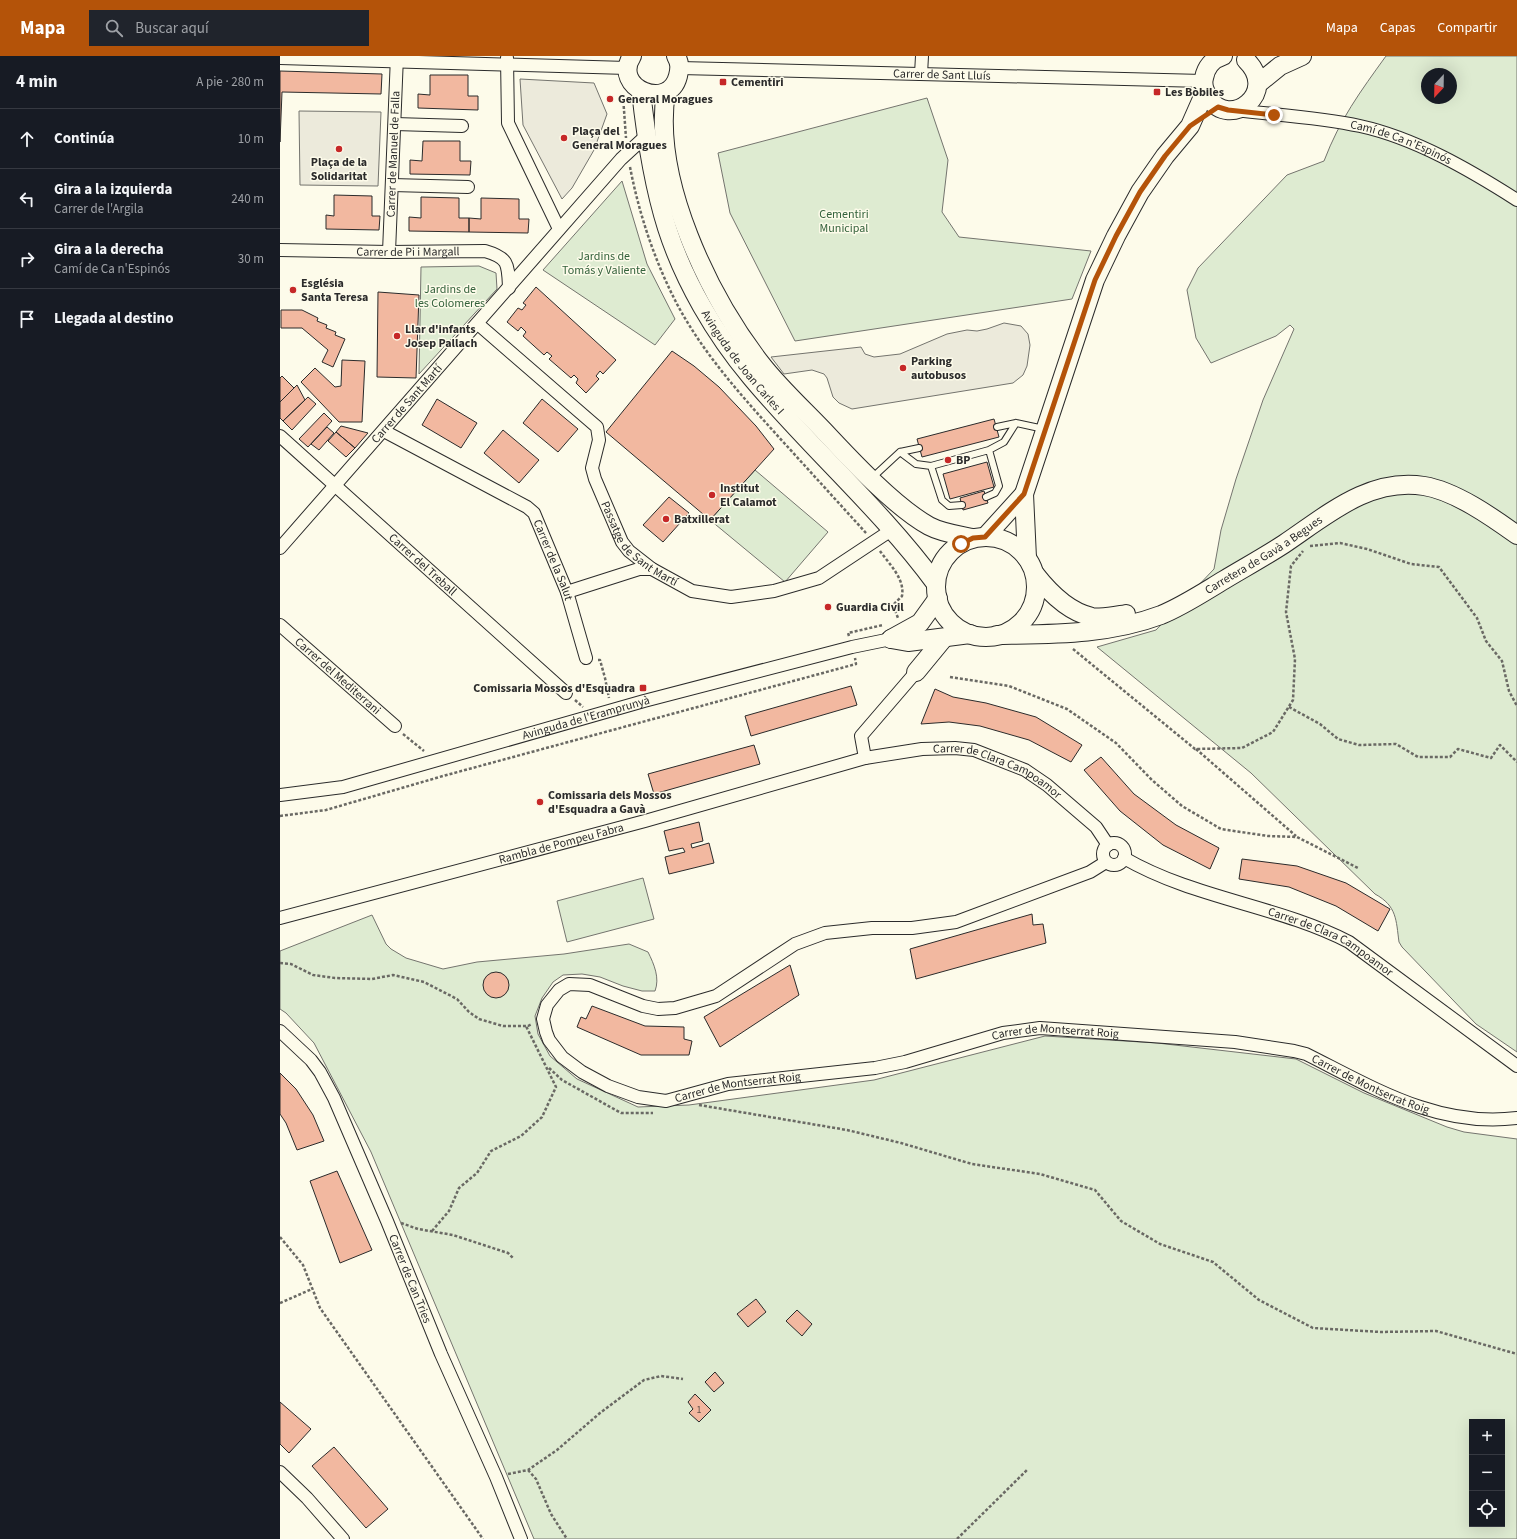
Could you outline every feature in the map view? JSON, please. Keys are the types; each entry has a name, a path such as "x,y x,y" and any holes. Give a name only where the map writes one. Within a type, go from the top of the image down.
{"main road":[{"path":"1258,86 1280,66 1302,56"},
{"path":"1027,558 1024,494 1095,280 1116,236 1140,192 1165,156 1190,126 1204,87 1205,73 1216,58"},
{"path":"1242,58 1261,66 1280,66"},
{"path":"1190,126 1226,108 1248,104 1255,96 1258,86 1254,67 1242,58"},
{"path":"630,62 630,80 641,91 649,94 666,92 674,85 680,61"},
{"path":"1204,87 1210,100 1226,108"},
{"name":"Avinguda de Joan Carles I","path":"641,91 646,136 658,198 667,228 685,273 714,326 750,377 893,529 923,565 937,591"},
{"name":"Avinguda de Joan Carles I","path":"666,92 663,128 676,195 695,252 716,295 745,342 763,366 835,443 894,500 930,526 979,538"},
{"name":"Carretera de Gavà a Begues","path":"1035,574 1046,588 1077,612 1092,617 1112,617 1138,612 1163,603 1210,578 1350,489 1379,478 1402,474 1432,477 1455,486 1517,523"},
{"name":"Carretera de Gavà a Begues","path":"997,635 1080,633 1114,628 1139,622 1175,608 1282,545 1351,499 1380,488 1397,485 1426,486 1450,495 1498,522 1517,535"},
{"path":"979,538 1024,494"},
{"path":"979,538 997,538 1009,542 1019,549 1027,558 1035,574 1036,593 1033,604 1027,615 1014,628 997,635 986,636 970,634 944,638 895,635 920,623 937,591 941,566 947,555 956,547 979,538"},
{"path":"937,591 940,606 949,620 970,634"},
{"path":"895,635 916,656 916,672"},
{"path":"916,672 944,638"}],"street":[{"path":"921,74 922,56"},
{"path":"280,58 630,62"},
{"name":"Carrer de Manuel de Falla","path":"389,252 397,59"},
{"path":"507,60 508,124 559,229"},
{"name":"Carrer de Sant Lluís","path":"680,61 1204,87"},
{"path":"1258,86 1264,106 1274,115"},
{"name":"Camí de Ca n'Espinós","path":"1226,108 1360,126 1394,136 1475,173 1517,200"},
{"path":"395,124 462,126"},
{"name":"Carrer de Sant Martí","path":"280,548 478,324 621,159 646,136"},
{"path":"392,185 468,187"},
{"name":"Carrer de Pi i Margall","path":"280,250 389,252 485,251 500,256 508,266 509,288"},
{"name":"Passatge de Sant Martí","path":"478,324 597,427 599,440 592,468 595,479 622,542 634,556 652,569 692,591 731,597 774,592 819,578 893,529"},
{"name":"Carrer de la Salut","path":"384,431 527,507 534,513 566,592 586,658"},
{"name":"Carrer del Treball","path":"283,440 335,485 566,694"},
{"path":"566,592 639,569 652,569"},
{"name":"Carrer del Mediterrani","path":"280,625 395,726"},
{"name":"Avinguda de l'Eramprunyà","path":"280,795 343,787 640,702 895,635"},
{"path":"865,758 861,736 916,672"},
{"name":"Carrer de Clara Campoamor","path":"865,758 922,749 954,748 974,750 990,755 1025,770 1047,785 1096,827 1108,845"},
{"name":"Rambla de Pompeu Fabra","path":"280,918 645,821 865,758"},
{"path":"1113,844 1120,846 1124,852 1124,858 1122,862 1115,865 1106,862 1102,854 1108,845 1113,844"},
{"name":"Carrer de Clara Campoamor","path":"1124,858 1146,871 1186,886 1322,928 1349,942 1517,1066"},
{"path":"543,1019 547,1005 552,998 559,990 569,984 590,985 643,1006 658,1009 675,1008 716,996 795,944 825,933 872,928 912,928 956,922 1090,872 1106,862"},
{"name":"Carrer de Montserrat Roig","path":"543,1019 549,1040 555,1049 562,1057 582,1072 608,1086 638,1097 666,1101 703,1089 728,1084 890,1065 1017,1030 1063,1028 1235,1042 1294,1051 1306,1054 1387,1095 1418,1107 1469,1119 1495,1120 1517,1118"},
{"name":"Carrer de Can Tries","path":"280,1031 310,1060 327,1084 387,1221 441,1354 496,1477 521,1539"},
{"path":"280,1472 307,1498 342,1539"}],"lane":[{"path":"900,452 916,464 931,466 989,450 1004,442 1016,423"},
{"path":"996,427 1016,423 1046,430"},
{"path":"872,479 900,452 919,448"},
{"path":"986,497 996,493 999,486 989,450"},
{"path":"931,466 942,500 949,506 962,504"}],"path":[{"path":"862,530 900,578 903,589 902,596 893,605 898,621"},
{"path":"1196,749 1242,748 1273,732 1293,700 1295,659 1286,612 1289,576 1290,566 1306,547 1340,543 1367,549 1411,564 1439,567 1477,618 1486,641 1502,661 1509,691 1517,706"},
{"path":"849,636 848,633 895,635"},
{"path":"1049,634 1073,648 1196,749 1297,837 1358,868"},
{"path":"586,658 600,660 608,692"},
{"path":"280,816 326,810 451,774 856,664 855,658"},
{"path":"950,677 1009,686 1067,709 1116,743 1152,780 1182,806 1221,829 1268,836 1297,837"},
{"path":"1289,707 1320,724 1338,739 1359,745 1396,744 1418,757 1450,757 1458,749 1491,758 1500,745 1517,762"},
{"path":"280,963 292,964 313,974 335,978 372,979 394,975 424,982 457,999 469,1012 479,1019 503,1026 526,1026 543,1019"},
{"path":"432,1231 449,1211 459,1188 477,1173 491,1151 521,1136 542,1117 556,1087 526,1026"},
{"path":"678,1098 706,1108 847,1130 901,1143 972,1164 1040,1174 1095,1190 1121,1221 1160,1244 1213,1262 1259,1300 1313,1328 1381,1332 1436,1331 1517,1354"},
{"path":"387,1221 396,1221 453,1235 508,1253 514,1258"},
{"path":"280,1237 303,1265 320,1308 483,1539"},
{"path":"280,1304 312,1289"},
{"path":"496,1477 528,1470 557,1450 600,1413 644,1380 661,1376 684,1379"},
{"path":"528,1470 536,1479 551,1514 567,1539"},
{"path":"957,1539 1027,1470"}],"green space":[{"path":"1386,56 1517,56 1517,1052 1476,1024 1402,947 1399,942 1396,920 1388,903 1375,894 1251,773 1097,647 1156,630 1214,569 1221,530 1236,479 1263,400 1294,329 1290,325 1276,336 1211,363 1196,338 1187,290 1198,268 1287,175 1324,161 1337,132 1359,94"},
{"name":"Cementiri Municipal","path":"927,98 948,160 942,212 959,237 1091,251 1072,299 795,341 730,213 718,153"},
{"name":"Jardins de Tomás y Valiente","path":"622,181 647,264 675,319 655,345 543,270"},
{"name":"Jardins de les Colomeres","path":"479,266 496,273 497,289 419,374 421,267"},
{"path":"755,470 828,532 785,582 710,520"},
{"path":"643,878 654,919 567,942 557,901"},
{"path":"372,915 386,944 391,949 406,958 443,969 477,962 564,954 629,944 648,952 657,976 655,991 642,991 623,986 600,977 582,974 563,975 553,982 542,998 535,1016 538,1034 550,1056 577,1079 638,1107 689,1105 874,1080 1045,1036 1157,1043 1296,1059 1364,1093 1447,1127 1464,1132 1517,1139 1517,1539 534,1539 371,1152 314,1043 286,1013 280,1009 280,951"}],"shaded area":[{"name":"Plaça del General Moragues","path":"520,79 594,83 607,114 594,150 572,188 562,199 523,125"},
{"name":"Plaça de la Solidaritat","path":"299,111 381,112 378,186 300,185"},
{"name":"Parking autobusos","path":"1004,323 1021,326 1028,334 1030,345 1027,366 1023,375 1013,383 852,409 839,403 833,397 827,378 824,374 812,370 784,374 771,357 861,347 865,354 874,357 900,354 947,334 967,330 977,331"}],"building":[{"path":"280,71 382,74 381,94 282,92 280,142"},
{"path":"430,75 468,75 468,96 478,96 478,110 418,108 418,94 430,95"},
{"path":"423,141 460,141 460,161 471,161 470,175 410,174 410,160 422,161"},
{"path":"334,195 372,196 372,216 380,216 379,230 326,229 326,215 334,216"},
{"path":"421,197 459,198 459,218 469,218 469,232 409,231 409,217 421,218"},
{"path":"481,198 519,199 519,219 529,219 528,233 469,232 469,218 481,219"},
{"path":"536,287 616,360 603,374 600,371 596,376 599,379 586,393 576,383 578,379 574,375 571,378 549,359 552,356 547,352 544,355 523,336 526,332 521,327 518,331 507,322 518,308 522,310 526,305 523,303"},
{"name":"Llar d'infants Josep Pallach","path":"378,292 419,295 416,378 377,377"},
{"path":"281,310 302,310 318,318 317,321 327,325 326,328 336,332 335,335 345,339 333,367 322,362 328,350 302,328 281,328"},
{"path":"672,351 694,366 719,387 756,426 774,449 710,520 606,432"},
{"path":"342,360 365,361 362,422 339,422 301,382 315,368 335,387 341,386"},
{"path":"282,376 294,388 280,402 280,378"},
{"path":"297,385 305,400 283,421 280,418 280,402"},
{"path":"308,397 316,404 292,430 283,421"},
{"path":"437,399 477,423 461,448 422,425"},
{"path":"542,399 578,429 558,452 523,423"},
{"path":"324,413 332,421 308,447 299,439"},
{"path":"994,419 999,437 922,457 917,439"},
{"path":"341,426 368,433 355,448 336,432"},
{"path":"327,427 334,433 319,450 311,444"},
{"path":"503,430 539,460 519,483 484,453"},
{"path":"336,432 355,448 346,457 328,441"},
{"path":"987,462 994,487 950,499 943,474"},
{"path":"984,491 988,503 963,510 960,498"},
{"name":"Batxillerat","path":"669,497 689,513 663,542 643,525"},
{"path":"851,686 857,705 751,736 745,716"},
{"path":"935,689 953,697 986,703 1036,717 1082,745 1071,762 1029,740 980,726 949,722 921,724"},
{"path":"754,745 760,764 654,794 648,774"},
{"path":"1101,757 1134,794 1176,825 1219,848 1210,869 1163,845 1120,811 1084,770"},
{"path":"699,822 703,841 691,844 692,848 709,843 714,863 669,874 665,857 685,852 683,848 669,851 664,831"},
{"path":"1242,859 1297,866 1346,883 1390,909 1378,931 1336,906 1289,887 1239,879"},
{"path":"1032,914 1033,925 1043,924 1046,943 916,979 910,949"},
{"path":"790,965 799,995 720,1047 704,1017"},
{"path":"496,972 505,976 509,985 505,994 496,998 487,994 483,985 487,976"},
{"path":"592,1006 645,1026 684,1027 684,1039 692,1041 689,1055 641,1055 577,1027 581,1017 586,1019"},
{"path":"280,1073 296,1089 313,1115 324,1141 297,1150 286,1123 280,1114"},
{"path":"337,1171 372,1250 340,1263 310,1181"},
{"path":"756,1299 766,1312 748,1327 737,1314"},
{"path":"797,1310 812,1324 802,1336 786,1321"},
{"path":"715,1372 724,1383 714,1392 705,1382"},
{"path":"695,1394 711,1410 699,1422 689,1413 693,1409 688,1402"},
{"path":"280,1402 311,1429 289,1453 280,1444"},
{"path":"334,1447 388,1509 366,1528 312,1466"}],"place":[{"name":"Cementiri","path":"723,82"},
{"name":"Les Bòbiles","path":"1157,92"},
{"name":"General Moragues","path":"610,99"},
{"name":"Plaça del General Moragues","path":"564,138"},
{"name":"Plaça de la Solidaritat","path":"339,149"},
{"name":"Església Santa Teresa","path":"293,290"},
{"name":"Llar d'infants Josep Pallach","path":"397,336"},
{"name":"Parking autobusos","path":"903,368"},
{"name":"BP","path":"948,460"},
{"name":"Institut El Calamot","path":"712,495"},
{"name":"Batxillerat","path":"666,519"},
{"name":"Guardia Civil","path":"828,607"},
{"name":"Comissaria Mossos d'Esquadra","path":"643,688"},
{"name":"Comissaria dels Mossos d'Esquadra a Gavà","path":"540,802"}],"route":[{"path":"961,544 973,538 985,537 991,528 1024,494 1095,280 1116,236 1140,192 1165,156 1190,126 1218,107 1228,110 1274,115"}]}
